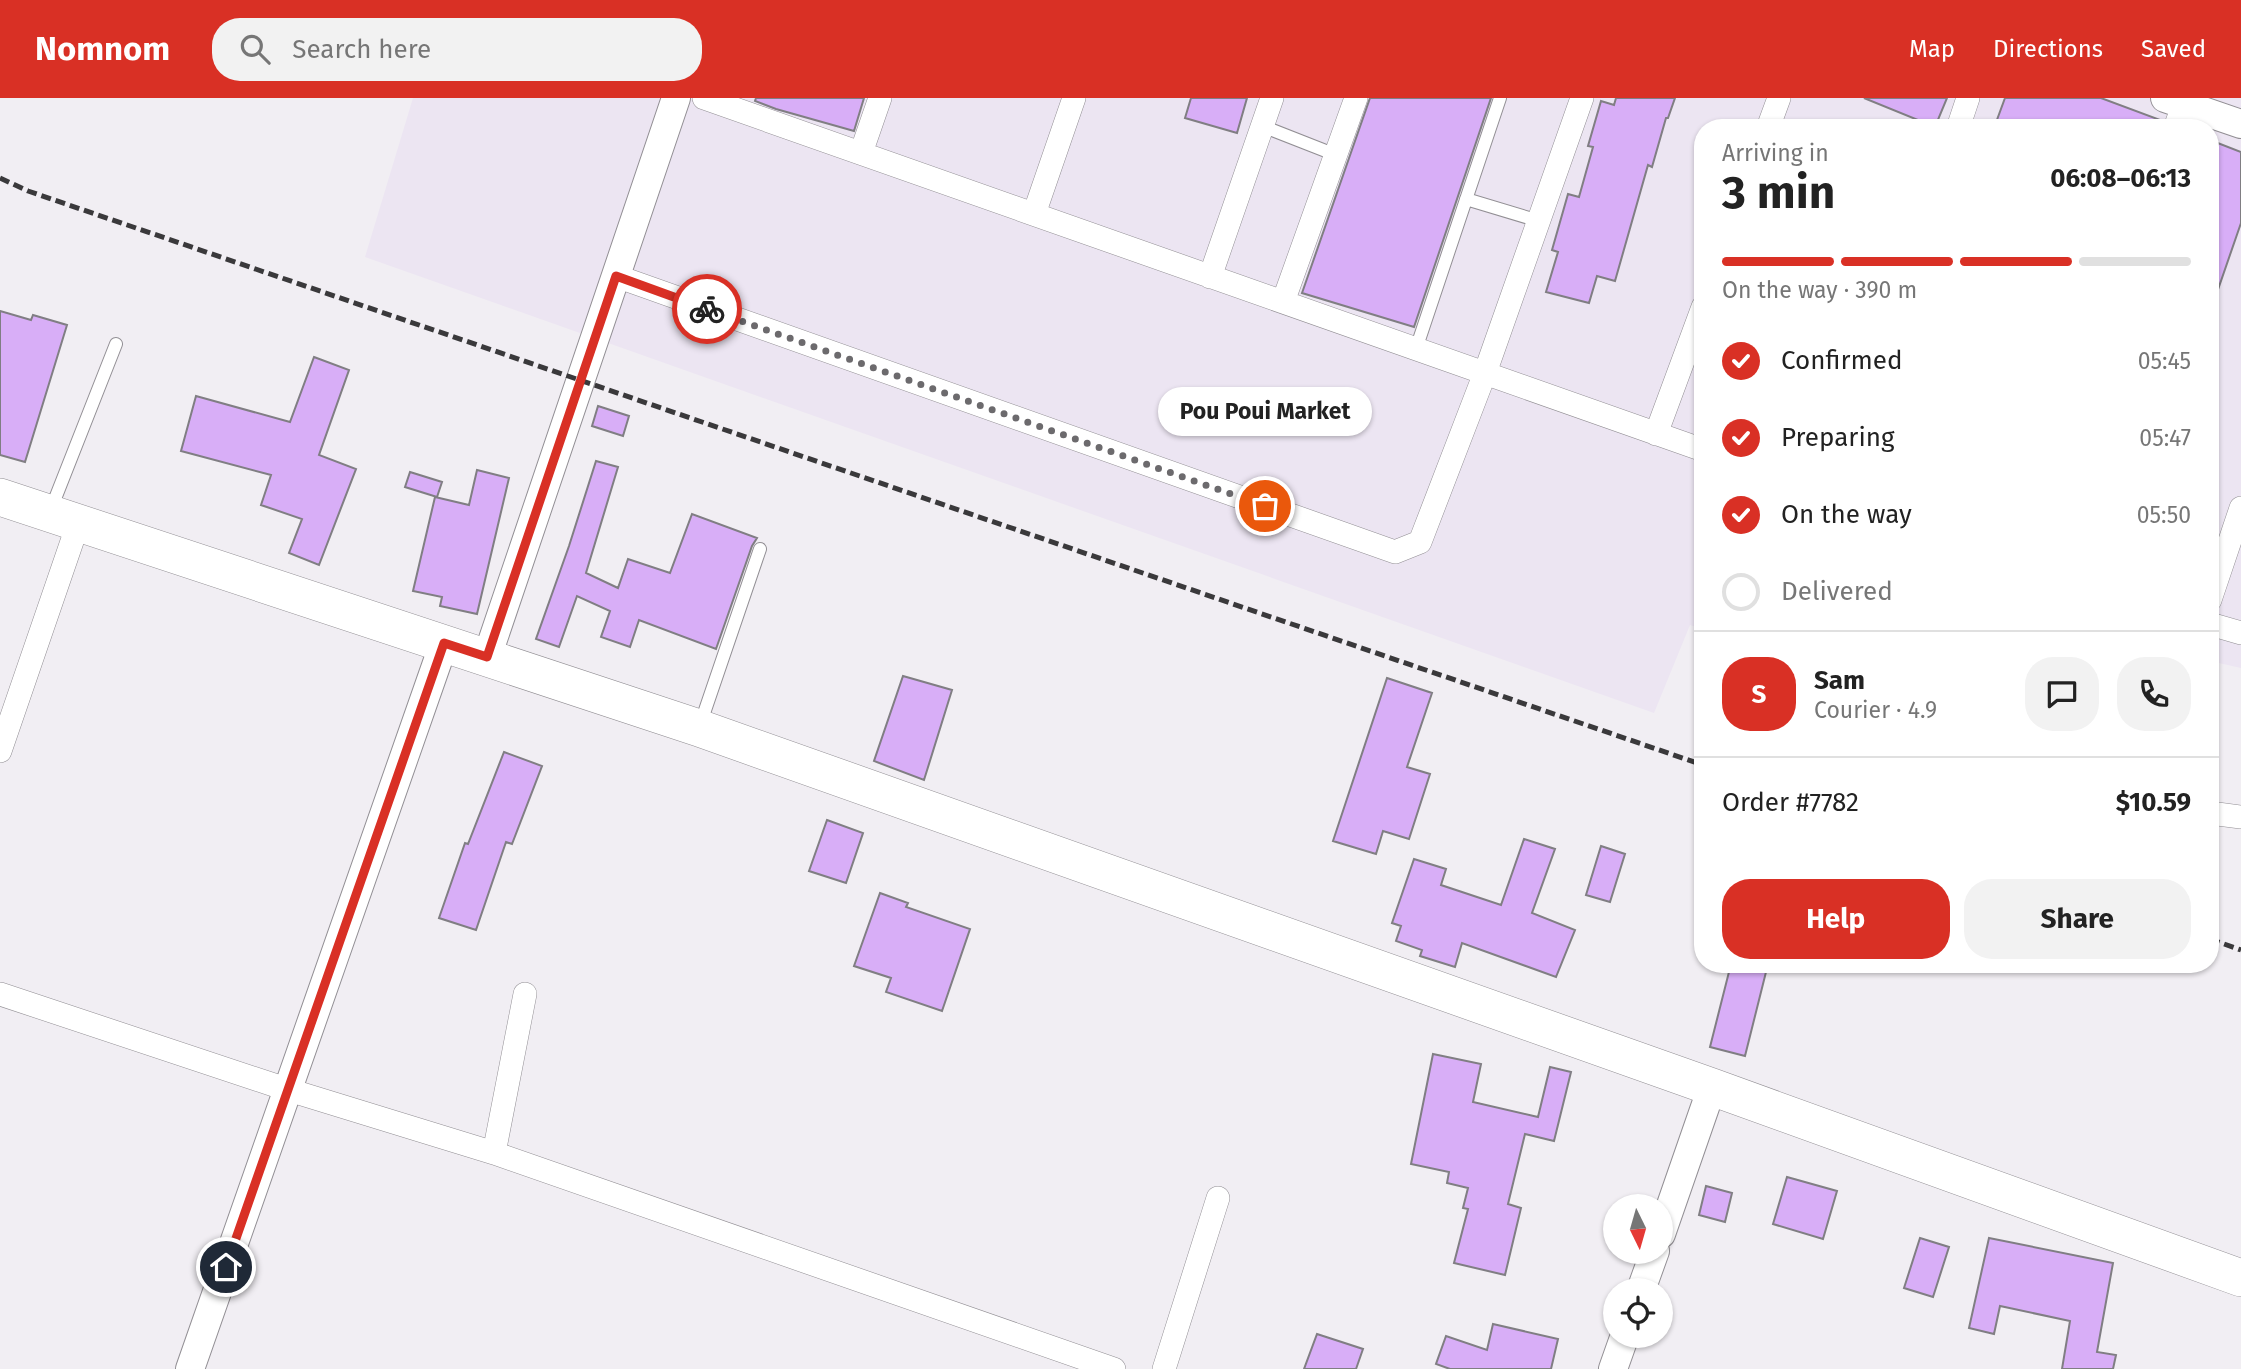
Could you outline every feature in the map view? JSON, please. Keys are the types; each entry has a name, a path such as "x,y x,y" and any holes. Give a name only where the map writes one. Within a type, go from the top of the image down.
{"main road":[{"path":"0,497 699,728 1712,1087 2241,1278"}],"street":[{"path":"487,657 676,98"},
{"path":"704,98 1694,447"},
{"path":"862,153 880,98"},
{"path":"1034,214 1074,98"},
{"path":"1210,276 1272,98"},
{"path":"1283,302 1356,98"},
{"path":"616,276 1395,552 1420,542 1485,373 1582,98"},
{"path":"1771,119 1779,98"},
{"path":"1961,119 1968,98"},
{"path":"2177,107 2241,124"},
{"path":"1656,434 1694,331"},
{"path":"2219,573 2241,508"},
{"path":"0,751 64,519"},
{"path":"2219,627 2241,633"},
{"path":"190,1369 444,643"},
{"path":"2219,814 2241,817"},
{"path":"0,994 289,1090 494,1153 1114,1369"},
{"path":"494,1153 525,994"},
{"path":"1673,1199 1712,1087"},
{"path":"1164,1369 1218,1198"},
{"path":"1613,1369 1620,1348"}],"lane":[{"path":"1416,349 1500,98"},
{"path":"1262,126 1336,155"},
{"path":"1466,199 1539,221"},
{"path":"64,519 116,344"},
{"path":"699,728 760,549"}],"shaded area":[{"path":"413,98 2241,98 2241,668 2219,663 2219,119 1694,119 1694,626 1690,625 1654,713 365,257"}],"building":[{"path":"756,98 864,98 854,131 776,109 755,101"},
{"path":"1191,98 1247,98 1237,133 1185,118"},
{"path":"1370,98 1491,98 1414,327 1302,293"},
{"path":"1616,98 1675,98 1666,118 1652,167 1648,165 1615,281 1597,276 1589,303 1546,292 1558,252 1552,250 1568,194 1579,197 1593,147 1588,146 1601,101 1614,105"},
{"path":"1864,98 1947,98 1938,119 1915,119"},
{"path":"2005,98 2101,98 2158,119 1997,119"},
{"path":"2219,143 2241,152 2241,223 2219,287"},
{"path":"0,311 31,320 33,315 67,325 25,462 0,455"},
{"path":"314,357 349,370 319,455 356,469 319,565 289,553 302,519 261,505 271,475 181,451 196,396 290,422"},
{"path":"598,406 629,416 623,436 592,426"},
{"path":"596,461 618,467 586,573 618,588 628,559 670,573 692,514 757,538 716,649 639,620 630,647 601,637 610,611 577,596 559,647 536,639"},
{"path":"477,470 509,478 477,614 440,606 442,597 413,591 435,497 469,505"},
{"path":"410,472 442,482 437,497 405,487"},
{"path":"903,676 952,690 924,780 874,761"},
{"path":"1387,678 1432,693 1407,767 1430,774 1409,839 1383,831 1376,854 1333,841"},
{"path":"504,752 542,766 512,844 506,842 476,930 439,918 465,843 468,844"},
{"path":"827,820 863,833 846,883 809,871"},
{"path":"1524,839 1555,849 1532,913 1575,930 1556,977 1462,943 1455,967 1420,956 1422,950 1396,941 1401,926 1392,923 1414,859 1446,869 1441,885 1501,905"},
{"path":"1601,846 1625,854 1610,902 1586,895"},
{"path":"880,893 908,903 906,907 970,929 942,1011 886,992 891,978 854,966"},
{"path":"1729,973 1766,973 1745,1056 1710,1047"},
{"path":"1433,1054 1481,1064 1473,1102 1538,1117 1550,1067 1571,1072 1554,1141 1525,1134 1508,1204 1521,1208 1505,1275 1454,1263 1468,1209 1463,1208 1468,1188 1447,1183 1449,1172 1411,1164"},
{"path":"1787,1177 1837,1191 1823,1239 1773,1224"},
{"path":"1706,1186 1732,1193 1725,1222 1699,1215"},
{"path":"1920,1238 1949,1247 1933,1297 1904,1288"},
{"path":"1989,1238 2113,1263 2097,1352 2116,1355 2113,1369 2062,1369 2070,1321 2000,1306 1994,1334 1969,1328"},
{"path":"1493,1324 1558,1339 1551,1369 1450,1369 1436,1364 1446,1336 1487,1350"},
{"path":"1317,1334 1363,1349 1356,1369 1304,1369"}],"railway":[{"path":"0,178 28,191 1694,762"},
{"path":"2219,942 2241,950"}],"way so far":[{"path":"707,309 1265,506"}],"place":[{"name":"Pou Poui Market","path":"1265,506"}],"route":[{"path":"226,1267 444,643 487,657 616,276 707,309"}]}
